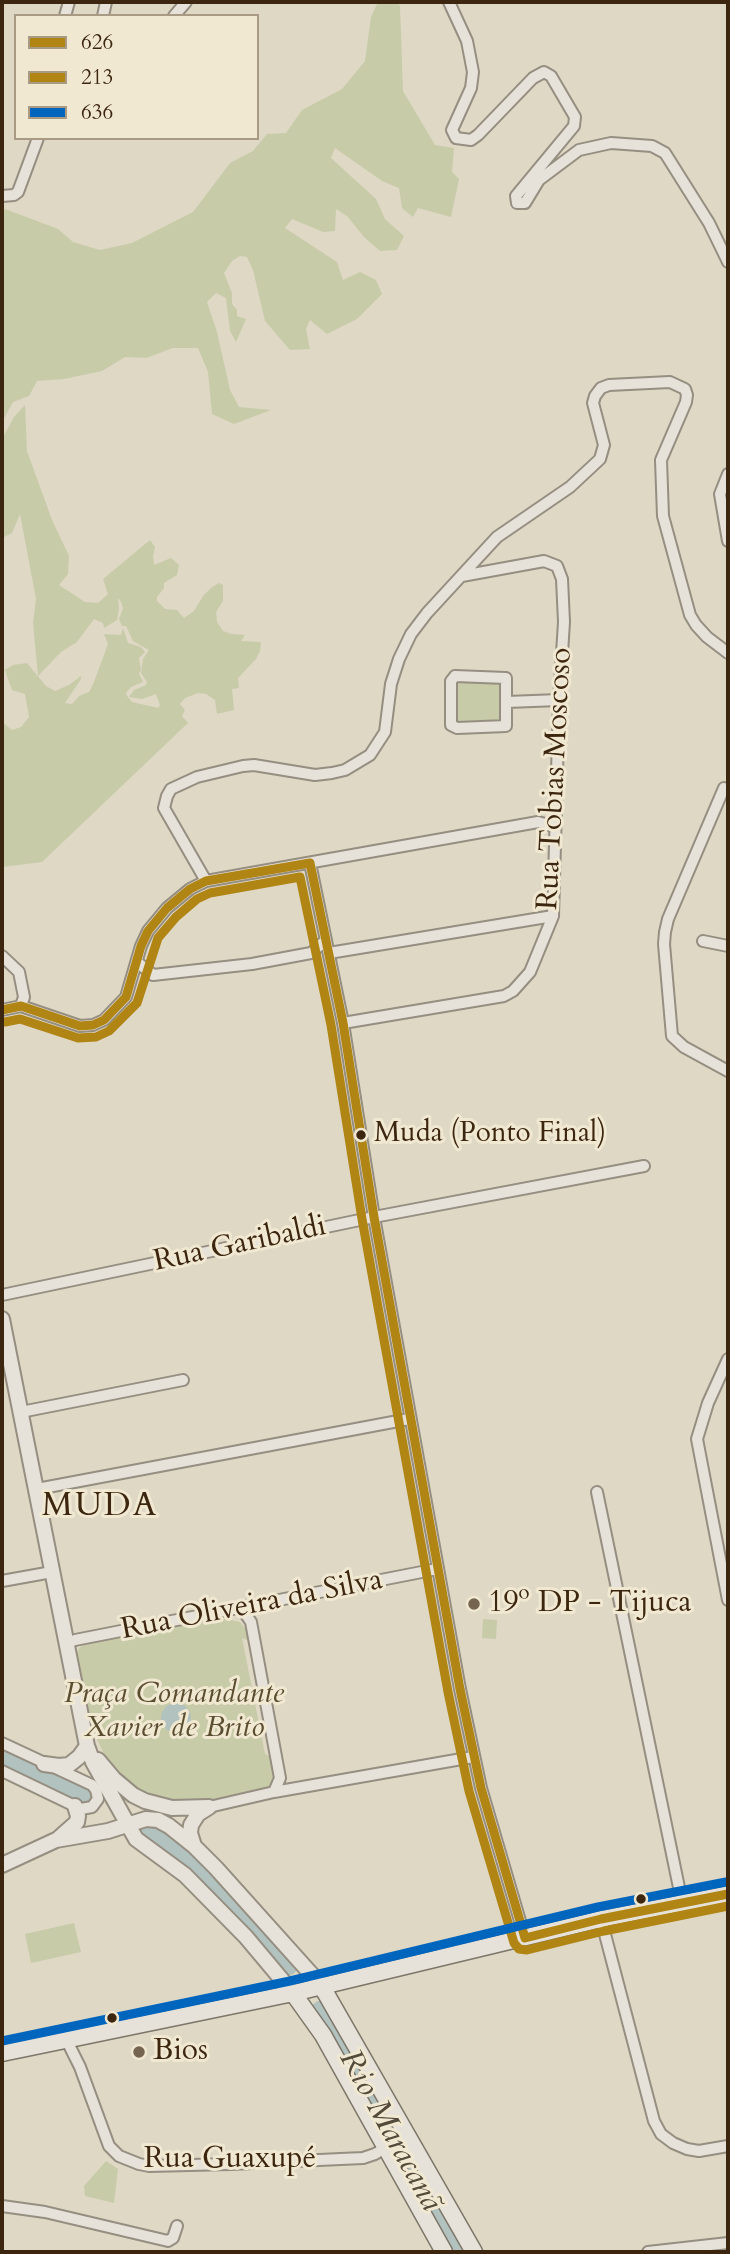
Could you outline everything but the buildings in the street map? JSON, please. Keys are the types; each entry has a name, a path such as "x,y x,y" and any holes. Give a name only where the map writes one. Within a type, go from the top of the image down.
{"main road":[{"path":"2,2053 293,1993 601,1919 728,1894"},
{"path":"321,1985 474,2252"},
{"path":"293,1993 323,2035 444,2252"}],"street":[{"path":"449,2 467,41 473,72 471,88 452,130 456,138 471,140 478,135 533,78 544,72 551,76 575,117 575,125 528,179 516,196 516,202 525,203 539,180 579,150 611,143 652,146 665,153 709,223 728,262"},
{"path":"2,196 18,192 37,140"},
{"path":"206,881 164,808 171,789 197,777 243,765 315,775 345,770 364,759 385,732 391,684 399,659 411,635 427,613 497,537 569,487 600,459 604,445 593,403 594,396 601,388 610,385 670,382 678,384 687,394 661,460 663,516 690,615 707,637 728,653"},
{"path":"728,474 720,494 728,541"},
{"name":"Rua Tobias Moscoso","path":"343,1023 504,996 513,991 530,972 553,916 564,622 562,579 557,566 544,561 462,576"},
{"path":"455,676 506,678 507,702 507,723 503,727 457,728 449,722 451,681 455,676"},
{"path":"507,702 559,700"},
{"path":"726,789 668,919 664,944 672,1036 684,1047 728,1071"},
{"path":"2,1010 21,1006 80,1026 93,1025 104,1020 126,997 148,931 167,908 190,889 206,881 538,822 555,827"},
{"path":"310,863 343,1023 409,1419 473,1757 524,1938"},
{"path":"328,953 553,916"},
{"path":"137,962 153,975 240,965 311,953 326,940"},
{"path":"703,941 728,946"},
{"path":"2,956 19,972 24,997 21,1006"},
{"name":"Rua Garibaldi","path":"2,1295 374,1217 644,1166"},
{"path":"2,1319 8,1377 21,1412 86,1744 98,1774 141,1843 168,1860 185,1875 246,1937 293,1993"},
{"path":"728,1359 708,1403 697,1439 728,1600"},
{"path":"21,1412 183,1380"},
{"path":"37,1489 409,1419"},
{"path":"597,1492 682,1902"},
{"name":"Rua Oliveira da Silva","path":"66,1644 75,1640 437,1569"},
{"path":"2,1581 52,1572"},
{"path":"242,1609 251,1622 280,1778 274,1792"},
{"path":"2,1743 90,1784 96,1790 97,1799 92,1807 84,1809 2,1771"},
{"path":"86,1744 107,1771 137,1798 168,1807 209,1807 274,1792 473,1757"},
{"path":"44,1764 68,1765 76,1760 86,1744"},
{"path":"56,1840 77,1822 75,1806"},
{"path":"194,1846 191,1825 198,1814 209,1807"},
{"path":"2,1865 56,1840 146,1819 158,1820 194,1846 321,1985"},
{"path":"601,1919 658,2128 673,2143 687,2149 699,2151 728,2146"},
{"name":"Rua Guaxupé","path":"66,2039 80,2067 106,2141 113,2151 127,2159 149,2166 244,2164 363,2158 385,2148"},
{"path":"2,2206 45,2212 168,2241 173,2238 177,2226"},
{"path":"648,2252 728,2243"}],"green space":[{"path":"378,2 397,2 400,6 403,91 435,145 454,148 452,172 459,179 451,217 418,208 413,217 402,208 399,188 382,181 335,148 331,158 376,199 385,219 404,236 397,250 380,251 347,216 336,209 335,231 323,232 292,219 285,228 337,262 343,280 360,272 376,280 382,294 357,319 327,334 310,320 306,329 310,349 290,350 265,321 253,270 247,257 240,256 232,261 224,273 237,316 246,319 236,342 230,331 226,298 216,293 207,302 230,390 239,407 271,410 234,424 212,414 208,372 198,348 173,348 146,358 125,357 102,371 64,379 37,381 29,396 13,402 2,422 2,213 5,209 58,229 73,242 100,250 132,243 193,212 230,163 253,151 267,134 286,133 302,110 342,89 365,61 371,17"},
{"path":"25,405 27,451 52,520 69,556 68,574 59,585 85,602 98,603 108,594 103,579 150,540 155,547 154,565 171,558 179,565 177,575 164,583 164,588 157,597 157,601 165,609 177,610 184,618 194,611 212,587 219,583 223,585 223,601 216,612 217,622 223,631 245,635 241,641 261,642 256,659 238,678 239,688 232,689 234,710 217,714 215,700 206,694 198,693 185,698 180,704 185,710 182,716 188,723 42,862 2,867 2,722 12,730 21,727 29,717 25,694 12,690 5,670 13,665 27,663 46,686 55,691 81,676 65,703 72,704 79,696 89,692 94,682 108,644 104,634 121,635 123,628 128,643 141,647 145,652 139,658 139,674 143,682 131,687 126,693 127,696 132,702 158,708 160,705 156,694 142,699 129,697 134,690 146,685 141,673 143,659 149,650 133,641 126,626 122,626 119,619 123,608 118,598 117,620 104,628 103,623 94,619 77,642 61,652 38,676 33,623 36,599 20,514 12,533 2,538 2,439 14,417"},
{"path":"504,678 506,723 454,725 452,682"},
{"name":"Praça Comandante Xavier de Brito","path":"222,1618 240,1622 246,1629 249,1641 242,1638 265,1754 273,1758 273,1781 267,1789 253,1794 198,1804 176,1803 134,1791 109,1764 92,1729 76,1656 79,1648 85,1644"},
{"path":"483,1619 497,1620 496,1639 482,1638"},
{"path":"74,1923 81,1952 31,1963 25,1934"},
{"path":"106,2161 118,2169 114,2203 85,2196 84,2186"}],"shaded area":[{"path":"176,1703 182,1704 190,1712 190,1724 182,1732 176,1733 170,1732 162,1724 161,1718 162,1712 170,1704"}],"waterway":[{"name":"Rio Maracanã","path":"2,1755 89,1798"},
{"name":"Rio Maracanã","path":"149,1831 190,1862 268,1941 288,1966"},
{"name":"Rio Maracanã","path":"321,2010 344,2046 458,2252"}],"transit line":[{"name":"626","path":"2,1010 21,1006 80,1026 93,1025 104,1020 126,997 148,931 167,908 190,889 206,881 310,863 343,1023 374,1217 460,1689 481,1788 525,1938 601,1919 728,1894"},
{"name":"213","path":"5,1022 20,1019 78,1038 96,1037 109,1031 137,1003 158,938 176,917 197,899 210,893 300,877 331,1025 362,1219 448,1692 469,1791 514,1943 519,1949 527,1950 728,1906"},
{"name":"636","path":"2,2041 290,1981 598,1907 726,1882"}],"place":[{"name":"Muda (Ponto Final)","path":"361,1135"},
{"name":"19º DP - Tijuca","path":"474,1604"},
{"name":"Bios","path":"139,2052"}],"district":[{"name":"MUDA","path":"100,1507"}]}
